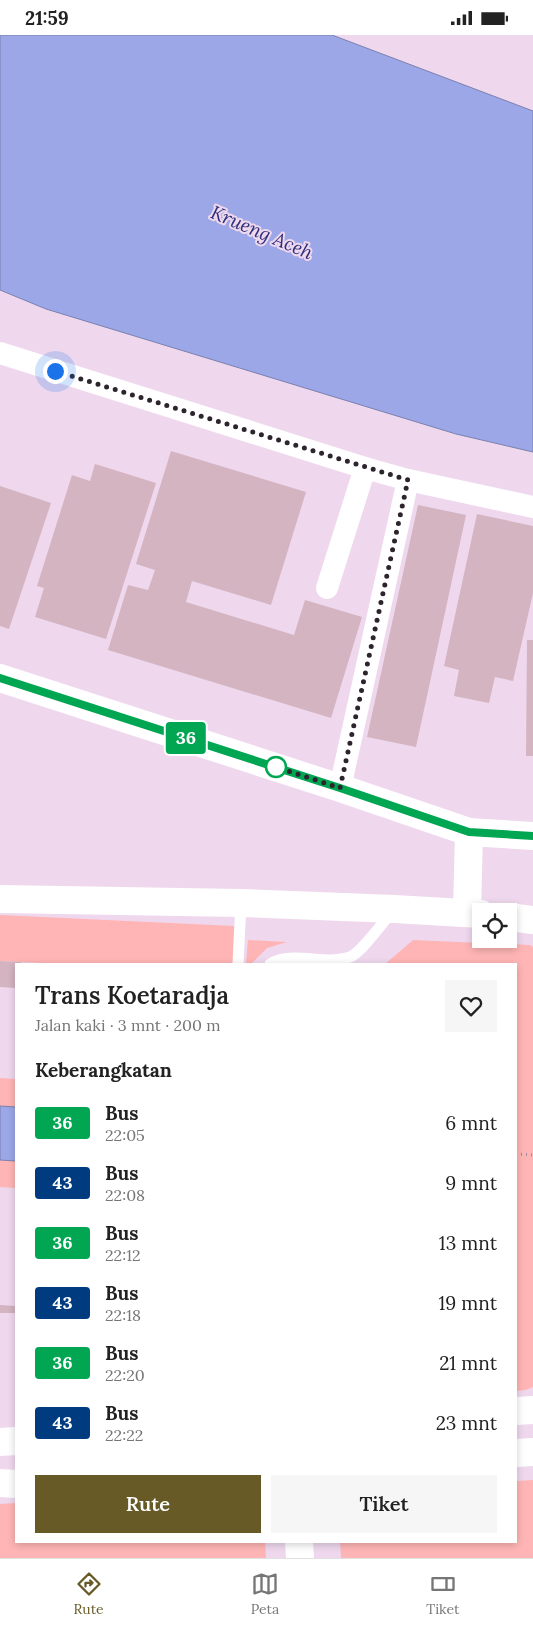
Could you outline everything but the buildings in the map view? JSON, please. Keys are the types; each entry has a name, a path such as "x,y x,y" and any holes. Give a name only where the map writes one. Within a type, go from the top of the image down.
{"main road":[{"path":"0,678 340,788 469,832 533,836"},
{"path":"469,832 473,903"},
{"path":"0,899 241,903 472,913"},
{"path":"517,918 533,920"},
{"path":"517,1411 533,1410"},
{"path":"0,1442 15,1441"},
{"path":"517,1453 533,1452"},
{"path":"0,1483 15,1484"},
{"path":"300,1543 300,1558"}],"street":[{"path":"0,353 365,468 408,480 533,507"},
{"path":"327,588 365,468"},
{"path":"340,788 408,480"}],"lane":[{"path":"238,963 241,903"},
{"path":"271,963 286,958 331,960 350,957 360,949 394,909"}],"path":[{"path":"517,1154 533,1155"}],"shaded area":[{"path":"0,915 234,926 233,963 42,963 0,961"},
{"path":"248,940 287,942 267,948 252,963 246,963"},
{"path":"413,940 472,943 472,948 517,948 517,944 530,945 533,947 533,1387 517,1391 517,963 386,963"},
{"path":"0,1078 15,1079 15,1188 0,1187"},
{"path":"533,1480 533,1558 341,1558 340,1543 517,1543 517,1481"},
{"path":"15,1503 15,1543 265,1543 266,1558 0,1558 0,1504"}],"water":[{"name":"Krueng Aceh","path":"0,35 332,35 533,111 533,452 456,434 46,309 0,290"},
{"path":"0,1106 15,1107 15,1161 0,1160"}],"bus line":[{"name":"36","path":"0,678 340,788 469,832 533,836"}],"route":[{"path":"55,371 408,480 340,788 276,767"}]}
